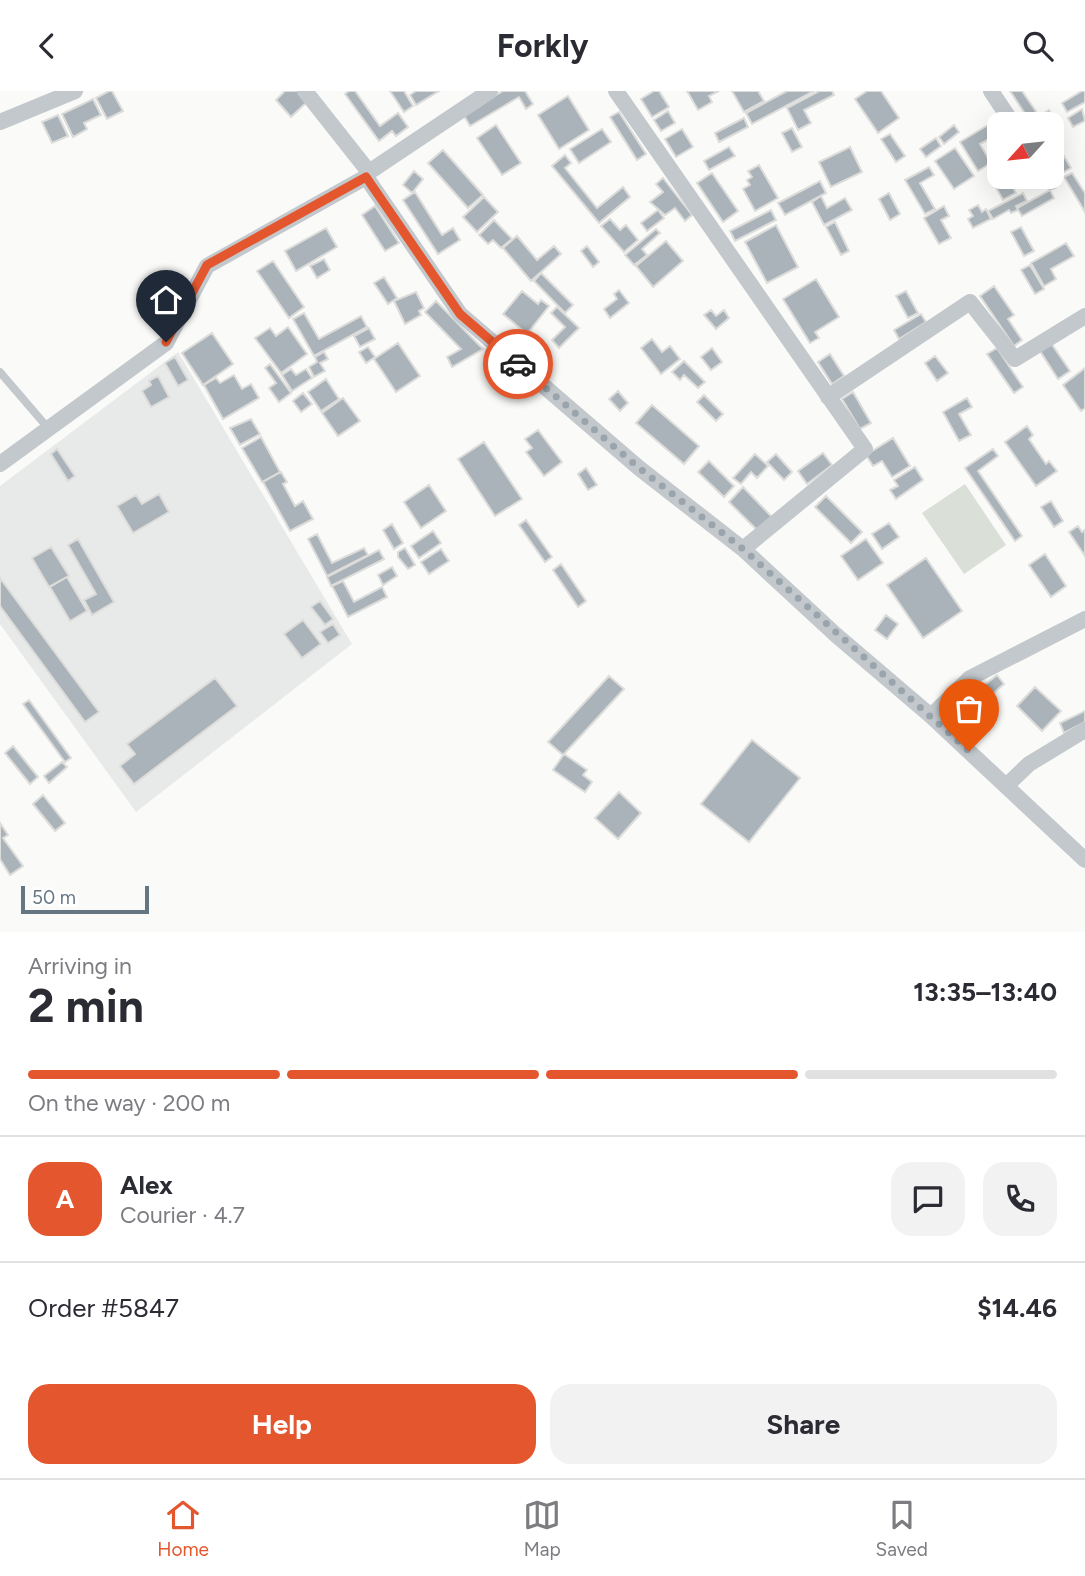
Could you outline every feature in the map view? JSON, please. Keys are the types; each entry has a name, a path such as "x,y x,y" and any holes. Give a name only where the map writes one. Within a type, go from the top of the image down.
{"street":[{"path":"0,122 75,91"},
{"path":"305,91 368,174 460,314 639,468 743,549 836,635 931,716 1085,860"},
{"path":"0,464 166,342 207,265 368,174 490,91"},
{"path":"616,91 865,449 743,549"},
{"path":"991,91 1005,112"},
{"path":"828,397 970,302 1015,359 1085,316"},
{"path":"931,716 970,678 1085,619"},
{"path":"1006,786 1029,764 1085,730"}],"lane":[{"path":"0,372 48,428"}],"shaded area":[{"path":"178,352 352,644 136,812 0,624 0,486"},
{"path":"965,484 1006,545 964,574 922,513"}],"building":[{"path":"112,91 123,111 107,119 96,98"},
{"path":"285,91 299,91 308,101 291,117 276,100"},
{"path":"355,91 380,126 398,113 408,127 396,136 392,131 379,141 345,94"},
{"path":"390,91 404,91 413,106 404,112"},
{"path":"416,91 439,91 416,105 410,95"},
{"path":"503,91 525,91 533,104 526,109 519,97 470,126 463,114"},
{"path":"659,91 669,107 652,117 641,99"},
{"path":"687,91 719,91 709,96 712,102 698,110"},
{"path":"732,91 758,91 764,101 744,112"},
{"path":"787,91 814,91 752,124 746,113"},
{"path":"819,91 832,91 834,95 804,110 811,123 798,130 787,108"},
{"path":"867,91 881,91 899,118 878,133 855,99"},
{"path":"1010,91 1022,91 1036,112 1024,112"},
{"path":"1085,91 1085,102 1067,112 1062,103"},
{"path":"568,96 589,130 559,149 538,115"},
{"path":"93,99 101,115 84,123 87,129 73,137 62,114"},
{"path":"1082,109 1085,121 1073,127 1068,118"},
{"path":"668,111 675,123 661,131 654,120"},
{"path":"619,112 646,154 637,160 610,117"},
{"path":"58,115 68,136 52,143 42,122"},
{"path":"744,118 748,127 719,142 715,133"},
{"path":"496,125 521,163 502,175 477,138"},
{"path":"954,125 959,132 944,144 939,137"},
{"path":"987,126 987,140 980,144 987,156 987,165 978,171 960,142"},
{"path":"792,128 802,147 792,152 782,133"},
{"path":"602,129 611,142 579,163 570,149"},
{"path":"682,129 693,147 676,157 665,139"},
{"path":"890,134 905,156 896,162 881,139"},
{"path":"936,138 941,146 926,157 920,149"},
{"path":"729,147 735,156 709,170 704,161"},
{"path":"850,147 862,172 831,187 819,162"},
{"path":"955,148 974,176 954,189 935,161"},
{"path":"443,150 483,195 468,208 428,163"},
{"path":"565,155 571,163 565,168 597,208 623,187 630,197 599,223 552,166"},
{"path":"1064,156 1071,168 1064,172"},
{"path":"759,165 778,198 755,211 743,189 750,185 747,180 752,177 748,171"},
{"path":"929,167 934,175 920,183 935,209 925,214 905,180"},
{"path":"414,171 423,179 412,193 403,185"},
{"path":"712,173 738,211 723,222 697,183"},
{"path":"1072,173 1085,193 1085,212 1064,177"},
{"path":"663,178 692,215 685,221 675,208 665,215 650,202 663,192 656,184"},
{"path":"820,181 826,193 785,215 778,203"},
{"path":"997,189 1014,189 1016,193 1003,200"},
{"path":"1050,190 1054,198 1022,216 1017,208"},
{"path":"415,192 442,235 453,228 460,240 438,254 403,200"},
{"path":"889,193 900,214 890,220 879,199"},
{"path":"1023,193 1027,201 1016,206 1018,210 1011,213 1009,210 993,219 988,211"},
{"path":"821,196 827,208 845,198 852,210 824,225 812,202"},
{"path":"484,197 498,212 477,232 463,217"},
{"path":"978,205 982,212 986,209 991,219 973,228 968,219 973,216 969,210"},
{"path":"375,206 399,243 385,251 362,215"},
{"path":"944,206 949,216 941,220 951,238 939,244 924,218"},
{"path":"658,210 664,218 647,231 641,223"},
{"path":"771,210 776,220 735,241 730,231"},
{"path":"610,219 620,230 626,225 638,240 624,252 601,226"},
{"path":"494,220 512,239 501,248 493,240 488,244 479,235"},
{"path":"835,222 849,251 841,255 826,227"},
{"path":"776,225 798,267 767,283 745,242"},
{"path":"1021,227 1034,251 1024,256 1011,232"},
{"path":"326,228 337,247 296,271 285,251"},
{"path":"656,229 660,233 642,249 647,255 634,265 625,255"},
{"path":"517,236 537,260 554,246 561,254 531,281 503,248"},
{"path":"666,241 683,261 653,287 636,266"},
{"path":"1066,243 1074,256 1051,269 1056,279 1044,286 1031,263"},
{"path":"587,246 599,262 593,267 581,251"},
{"path":"324,259 330,270 317,278 310,266"},
{"path":"273,261 304,307 289,318 257,271"},
{"path":"1030,265 1044,289 1035,294 1021,270"},
{"path":"541,273 573,305 565,313 534,281"},
{"path":"384,277 397,298 388,304 374,283"},
{"path":"816,279 839,317 815,332 819,338 810,343 783,299"},
{"path":"994,286 1014,315 1008,319 1022,340 1014,346 980,296"},
{"path":"619,290 629,303 610,318 604,309 617,299 614,294"},
{"path":"522,291 538,304 541,300 549,306 527,334 503,314"},
{"path":"906,291 918,313 908,318 896,296"},
{"path":"416,292 424,308 419,311 421,315 405,324 394,301"},
{"path":"436,301 483,349 452,367 447,357 461,349 425,312"},
{"path":"557,307 579,328 559,348 552,340 565,327 551,313"},
{"path":"711,310 716,316 724,310 729,318 716,329 704,315"},
{"path":"304,313 319,339 361,316 367,327 314,356 293,319"},
{"path":"921,314 926,322 899,339 894,330"},
{"path":"288,327 307,354 281,373 255,338 270,328 276,336"},
{"path":"369,328 375,339 360,347 354,336"},
{"path":"212,333 233,364 203,385 182,353"},
{"path":"652,339 662,352 670,346 680,359 661,374 641,348"},
{"path":"398,343 420,376 396,392 374,359"},
{"path":"1051,343 1070,371 1058,379 1040,351"},
{"path":"368,347 375,357 366,363 359,352"},
{"path":"712,348 722,362 711,370 701,357"},
{"path":"997,348 1023,387 1014,393 987,354"},
{"path":"324,352 328,359 320,363 325,371 314,377 309,367 317,362 315,357"},
{"path":"830,354 844,376 832,384 818,362"},
{"path":"935,356 948,373 937,381 925,363"},
{"path":"175,357 188,380 178,386 165,363"},
{"path":"684,361 705,382 698,388 684,375 680,380 672,372"},
{"path":"270,364 291,393 279,402 269,388 276,383 265,368"},
{"path":"1085,368 1085,408 1081,411 1063,385"},
{"path":"291,369 296,375 306,369 312,378 292,391 282,375"},
{"path":"234,375 242,389 251,384 259,398 223,419 204,385 216,378 220,383"},
{"path":"158,376 169,397 151,407 142,391 151,385 149,381"},
{"path":"326,379 339,399 321,411 308,392"},
{"path":"618,391 628,403 620,411 609,399"},
{"path":"853,392 871,423 860,429 842,399"},
{"path":"303,393 312,404 301,412 293,401"},
{"path":"704,395 723,414 716,421 697,402"},
{"path":"343,398 360,421 338,436 322,413"},
{"path":"967,398 972,407 959,414 971,435 959,441 943,412"},
{"path":"652,405 699,446 684,464 636,423"},
{"path":"251,419 260,434 240,445 230,428"},
{"path":"1027,426 1033,435 1029,439 1046,464 1049,461 1057,471 1036,486 1005,442"},
{"path":"538,430 562,462 544,476 526,452 532,448 525,439"},
{"path":"261,437 280,472 262,482 242,448"},
{"path":"893,438 910,466 892,477 882,461 873,466 866,455"},
{"path":"484,442 522,499 495,516 458,459"},
{"path":"57,449 75,476 68,481 51,454"},
{"path":"993,449 998,456 978,471 1022,536 1015,541 965,468"},
{"path":"823,453 832,465 807,484 798,471"},
{"path":"755,454 768,466 757,478 751,472 741,484 733,478"},
{"path":"776,454 792,472 784,480 767,462"},
{"path":"709,461 734,486 724,497 698,472"},
{"path":"915,467 923,480 896,499 890,490 898,486 894,480"},
{"path":"586,468 597,485 588,490 578,474"},
{"path":"281,472 287,482 283,484 295,506 303,501 313,519 290,531 263,482"},
{"path":"429,485 446,511 421,528 404,502"},
{"path":"743,487 772,517 758,531 729,502"},
{"path":"159,494 169,512 133,533 117,506 136,495 142,504"},
{"path":"826,496 862,532 851,543 815,507"},
{"path":"1051,501 1063,521 1054,527 1041,507"},
{"path":"526,520 552,557 545,562 519,525"},
{"path":"889,523 899,537 882,549 872,534"},
{"path":"392,524 403,543 394,549 383,530"},
{"path":"1078,526 1082,532 1085,530 1085,556 1069,532"},
{"path":"433,531 441,543 419,558 411,546"},
{"path":"317,534 332,563 364,548 368,555 327,576 308,539"},
{"path":"78,539 114,602 92,615 84,600 96,594 68,545"},
{"path":"866,539 883,563 858,580 841,556"},
{"path":"51,547 69,576 49,587 32,558"},
{"path":"405,548 415,565 408,569 398,557 398,552"},
{"path":"441,549 449,561 429,574 421,562"},
{"path":"379,550 384,559 331,586 327,577"},
{"path":"1045,554 1066,586 1051,597 1029,565"},
{"path":"926,558 962,611 923,638 887,585"},
{"path":"561,564 586,601 578,607 553,570"},
{"path":"392,567 397,576 383,585 378,575"},
{"path":"67,577 87,611 70,621 50,587"},
{"path":"0,578 99,712 85,722 0,606"},
{"path":"343,581 354,602 382,587 387,597 348,617 332,586"},
{"path":"320,601 333,619 325,625 311,607"},
{"path":"886,615 898,624 887,639 875,630"},
{"path":"303,620 321,644 302,658 284,634"},
{"path":"333,624 340,635 328,643 320,632"},
{"path":"997,675 1004,684 983,702 975,693"},
{"path":"609,676 624,689 563,755 548,742"},
{"path":"215,678 237,706 134,784 120,766 135,754 127,744"},
{"path":"1035,687 1061,711 1042,731 1017,706"},
{"path":"29,700 71,758 65,762 23,704"},
{"path":"1085,711 1085,722 1064,733 1060,723"},
{"path":"752,740 800,778 749,842 701,804"},
{"path":"13,746 38,777 30,784 5,753"},
{"path":"564,754 587,770 583,775 592,782 585,792 553,770"},
{"path":"62,762 67,767 49,783 44,776"},
{"path":"619,792 641,813 618,839 595,818"},
{"path":"43,795 65,823 55,831 33,804"},
{"path":"0,823 8,835 3,838 23,866 10,875 0,859"}],"way so far":[{"path":"518,364 639,468 743,549 836,635 969,751"}],"route":[{"path":"166,342 207,265 366,177 460,314 518,364"}]}
